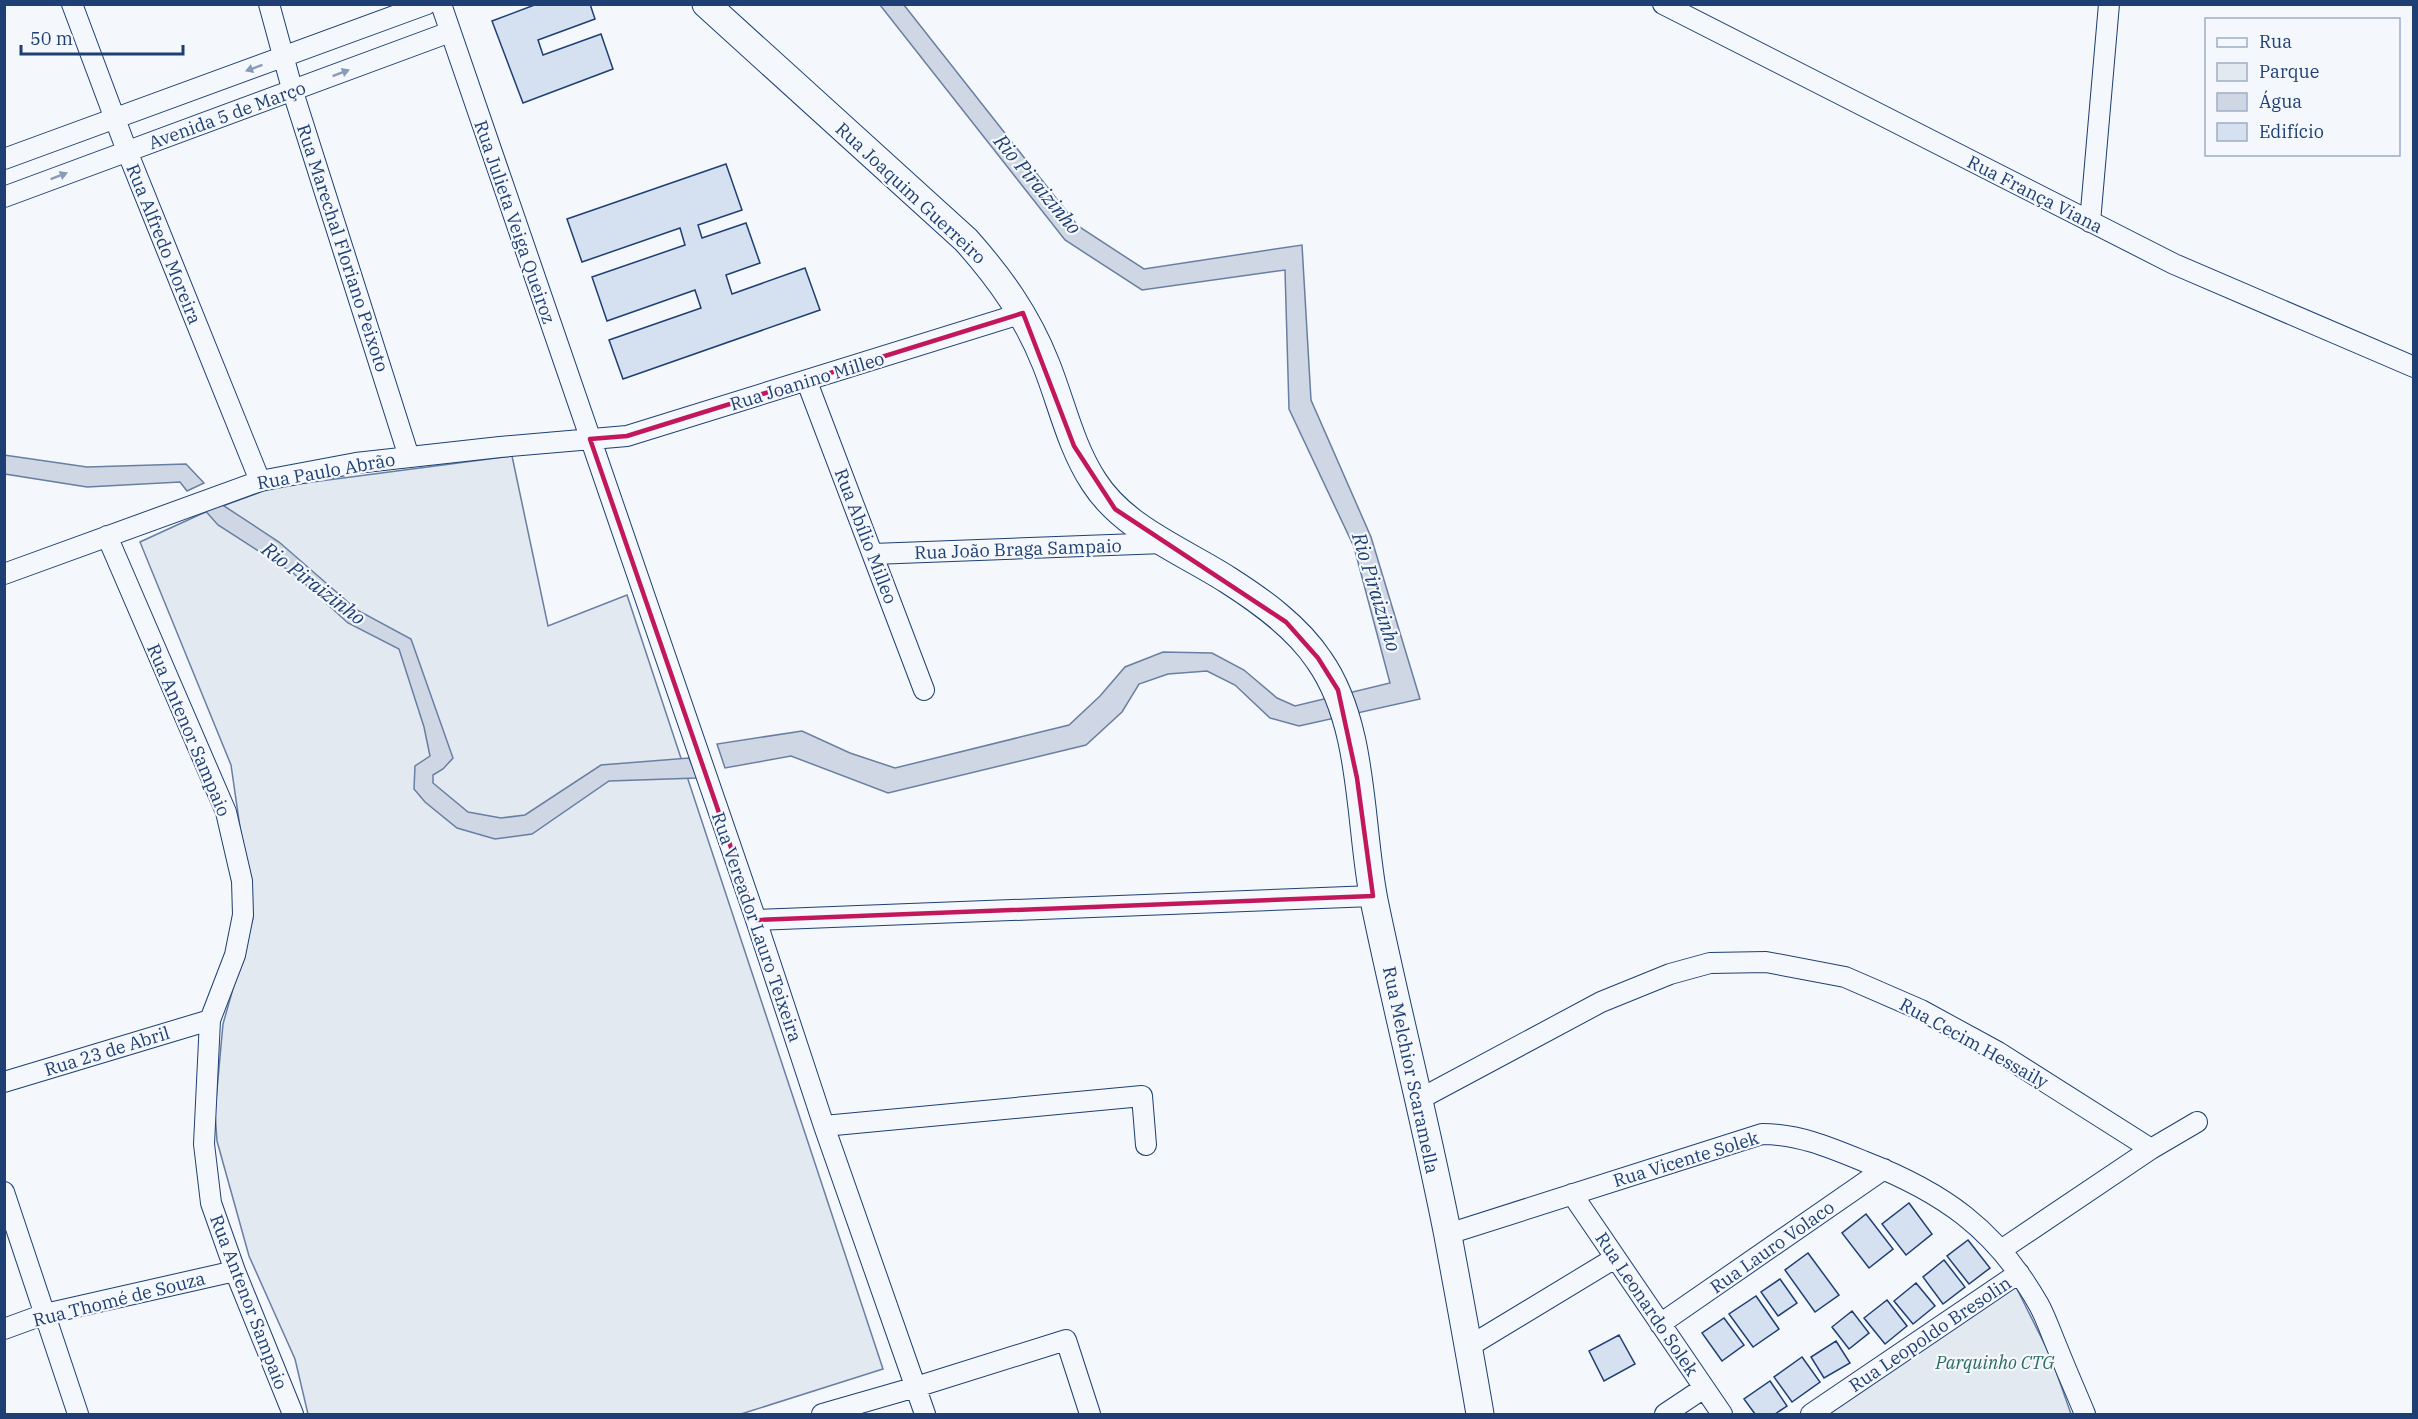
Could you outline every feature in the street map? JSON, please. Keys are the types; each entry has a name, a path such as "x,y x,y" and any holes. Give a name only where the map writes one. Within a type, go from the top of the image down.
{"street":[{"name":"Rua Alfredo Moreira","path":"72,4 127,151 260,482"},
{"name":"Rua Marechal Floriano Peixoto","path":"268,4 293,92 409,457"},
{"name":"Avenida 5 de Março","path":"4,159 427,4"},
{"name":"Rua Julieta Veiga Queiroz","path":"441,4 590,439"},
{"name":"Rua Joaquim Guerreiro","path":"706,4 966,240 996,274 1023,313 1046,364 1074,446 1095,484 1115,509 1164,543 1230,581 1286,622 1318,658 1338,690 1348,724"},
{"name":"Rua França Viana","path":"1663,4 2174,264 2414,367"},
{"path":"2090,222 2109,4"},
{"name":"Avenida 5 de Março","path":"4,197 450,32"},
{"name":"Rua Joanino Milleo","path":"590,439 627,436 1023,313"},
{"name":"Rua Abílio Milleo","path":"807,381 924,690"},
{"name":"Rua Paulo Abrão","path":"4,574 260,482 356,463 590,439"},
{"name":"Rua Vereador Lauro Teixeira","path":"590,439 756,920 824,1126 926,1414"},
{"name":"Rua Antenor Sampaio","path":"107,536 226,812 242,881 243,915 235,955 210,1020 204,1144 211,1203 235,1271 292,1414"},
{"name":"Rua João Braga Sampaio","path":"873,554 1164,543"},
{"name":"Rua Melchior Scaramella","path":"1348,724 1373,896 1448,1234 1480,1414"},
{"path":"756,920 1373,896"},
{"name":"Rua Cecim Hessaily","path":"1418,1100 1601,1002 1670,974 1710,963 1766,962 1845,977 1921,1010 1998,1052 2151,1149"},
{"name":"Rua 23 de Abril","path":"4,1082 210,1020"},
{"path":"824,1126 1142,1096 1146,1145"},
{"path":"2001,1250 2151,1149 2196,1122"},
{"name":"Rua Vicente Solek","path":"1448,1234 1762,1134 1784,1134 1810,1140 1884,1169 1938,1196 1982,1229 2019,1273 2040,1307 2085,1414"},
{"name":"Rua Lauro Volaco","path":"1660,1324 1884,1169"},
{"path":"4,1192 78,1414"},
{"name":"Rua Leonardo Solek","path":"1572,1194 1722,1414"},
{"path":"1468,1347 1615,1258"},
{"name":"Rua Thomé de Souza","path":"4,1329 45,1314 235,1271"},
{"name":"Rua Leopoldo Bresolin","path":"1811,1414 2019,1273"},
{"path":"822,1414 1066,1340 1090,1414"},
{"path":"1665,1414 1704,1388"}],"highlighted area":[{"path":"1023,313 1074,446 1115,509 1286,622 1318,658 1338,690 1357,778 1373,896 756,920 590,439 627,436"}],"green space":[{"path":"512,456 548,626 627,595 883,1369 741,1414 308,1414 295,1359 249,1256 217,1141 215,1112 223,1024 253,918 231,765 140,542 201,514 274,487"},
{"name":"Parquinho CTG","path":"2015,1285 2051,1357 2071,1414 1825,1414"}],"water":[{"name":"Rio Piraizinho","path":"880,5 904,5 1078,226 1144,269 1302,245 1311,400 1371,537 1420,699 1299,726 1270,718 1235,685 1207,671 1168,674 1139,684 1122,712 1086,745 888,793 791,756 725,768 717,744 802,731 850,753 895,768 1069,725 1100,696 1125,667 1163,652 1212,653 1244,670 1277,698 1295,706 1390,683 1354,547 1289,409 1285,270 1142,290 1065,240"},
{"path":"4,455 87,467 186,464 204,483 187,491 180,482 87,487 5,474"},
{"name":"Rio Piraizinho","path":"218,502 279,542 357,610 411,639 453,758 443,769 433,775 433,783 468,812 501,818 525,815 601,765 689,758 697,778 609,781 532,834 495,839 457,828 425,802 414,789 415,766 430,756 424,727 399,649 348,623 293,573 218,525 202,507"}],"building":[{"path":"537,4 590,4 595,19 538,40 543,55 601,34 613,69 523,103 492,21"},
{"path":"726,164 742,210 698,225 702,238 746,223 760,263 726,275 732,294 805,268 820,310 623,379 609,340 701,308 695,290 607,321 592,277 685,245 680,228 582,262 567,219"},
{"path":"1909,1203 1932,1234 1906,1255 1882,1224"},
{"path":"1866,1214 1893,1249 1869,1268 1842,1233"},
{"path":"1968,1240 1990,1268 1969,1284 1947,1256"},
{"path":"1808,1253 1839,1295 1815,1312 1785,1270"},
{"path":"1944,1260 1965,1287 1943,1304 1923,1277"},
{"path":"1780,1279 1797,1303 1778,1316 1761,1292"},
{"path":"1916,1283 1935,1306 1913,1324 1894,1301"},
{"path":"1756,1296 1779,1329 1753,1347 1729,1314"},
{"path":"1887,1300 1907,1326 1885,1344 1864,1318"},
{"path":"1852,1311 1869,1333 1849,1349 1832,1327"},
{"path":"1724,1318 1744,1345 1722,1361 1702,1333"},
{"path":"1619,1335 1635,1364 1604,1381 1589,1351"},
{"path":"1836,1341 1850,1363 1824,1378 1811,1357"},
{"path":"1802,1357 1820,1382 1792,1402 1774,1377"},
{"path":"1770,1381 1787,1406 1775,1414 1755,1414 1744,1399"}]}
